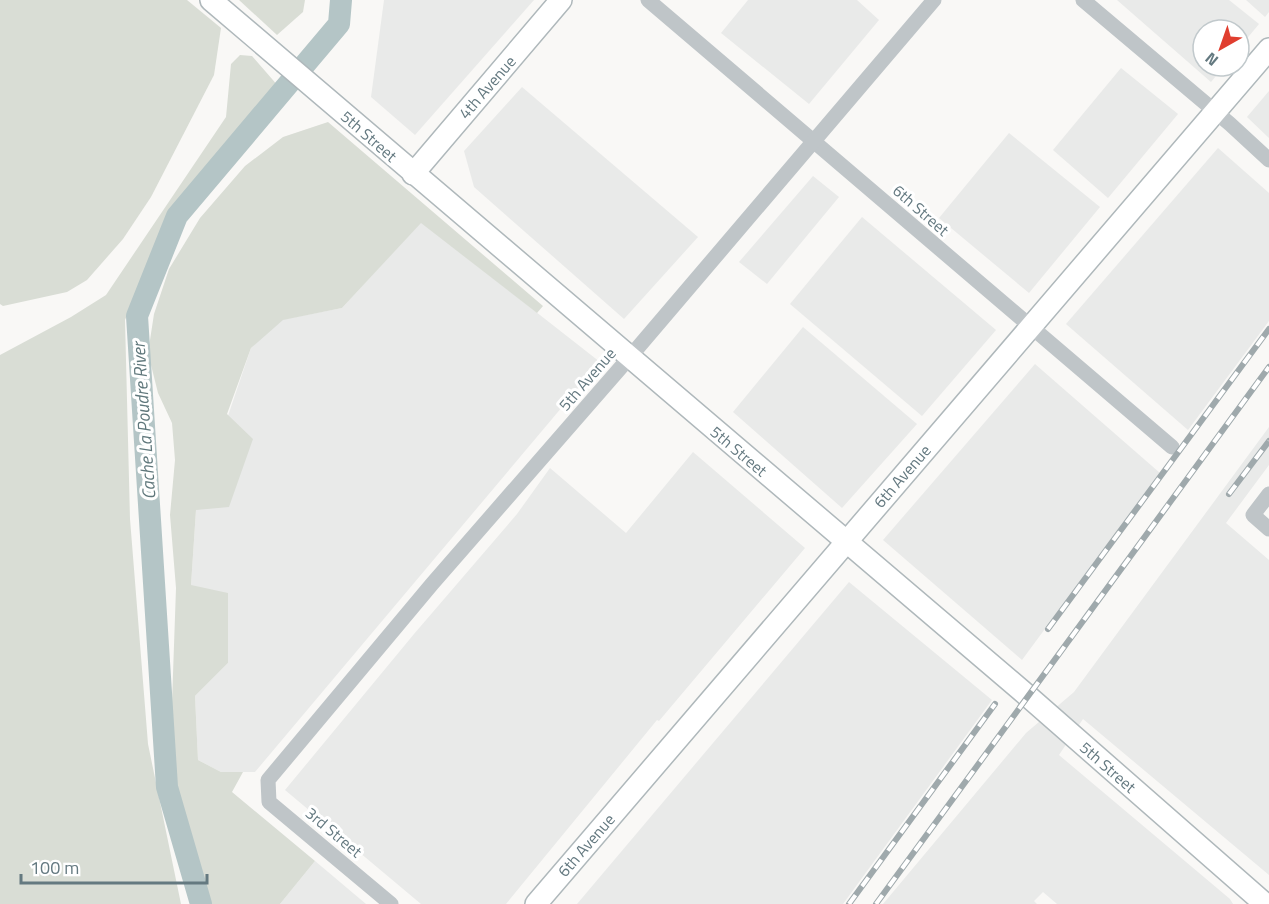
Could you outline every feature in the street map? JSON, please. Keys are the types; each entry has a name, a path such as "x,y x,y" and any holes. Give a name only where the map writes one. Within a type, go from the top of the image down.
{"main road":[{"name":"5th Street","path":"211,0 1022,691 1265,904"},
{"name":"4th Avenue","path":"413,174 561,0"},
{"name":"6th Avenue","path":"536,904 1269,48"}],"street":[{"name":"6th Street","path":"648,0 1172,447"},
{"name":"5th Avenue","path":"268,780 432,584 629,358 934,0"},
{"path":"1083,0 1269,160"},
{"path":"1269,494 1252,514 1269,529"},
{"name":"3rd Street","path":"268,780 269,802 391,904"}],"shaded area":[{"path":"0,0 187,0 221,28 214,75 151,197 123,239 87,280 67,292 3,306 0,304"},
{"path":"239,0 305,0 303,12 277,35"},
{"path":"384,0 534,0 415,135 371,97"},
{"path":"748,0 857,0 879,20 809,104 721,33"},
{"path":"1117,0 1229,0 1259,24 1251,34 1251,18 1191,18 1191,65"},
{"path":"1246,0 1269,0 1269,12 1265,17"},
{"path":"240,55 252,56 279,87 239,131 167,225 125,320 130,519 148,744 181,904 0,904 0,355 71,317 106,295 226,117 231,64"},
{"path":"1121,68 1178,114 1108,198 1053,150"},
{"path":"522,87 698,237 624,319 474,187 464,151"},
{"path":"1269,91 1269,138 1247,117"},
{"path":"328,122 543,306 537,313 421,223 342,308 283,320 251,348 227,414 253,439 229,507 196,510 191,585 228,593 228,663 195,696 198,760 221,772 243,772 232,792 315,861 280,904 206,904 175,782 171,731 176,588 170,515 175,460 172,423 158,393 148,353 154,314 169,269 200,218 245,166 283,137"},
{"path":"1009,133 1100,207 1029,293 939,218"},
{"path":"1218,148 1269,193 1269,321 1188,430 1066,324"},
{"path":"813,176 839,197 767,284 739,262"},
{"path":"862,217 996,330 922,416 790,304"},
{"path":"421,222 600,362 255,772 221,772 198,760 195,696 228,663 191,585 196,510 251,348 280,320 342,308"},
{"path":"803,327 917,424 842,508 733,412"},
{"path":"1035,364 1160,473 1022,660 883,540"},
{"path":"1269,427 1269,465 1226,523 1269,560 1269,875 1083,719 1059,755 1230,899 1233,904 1057,904 1043,892 1034,901 1037,904 883,904 1026,733 1074,692"},
{"path":"693,452 805,548 659,721 657,720 506,904 421,904 285,790 517,514 550,468 626,533"},
{"path":"849,582 992,700 843,904 577,904"},
{"path":"315,861 366,904 280,904"}],"waterway":[{"name":"Cache La Poudre River","path":"201,904 167,787 137,316 177,216 339,24 341,0"}],"railway":[{"path":"1048,629 1269,329"},
{"path":"876,904 1269,367"},
{"path":"1229,494 1269,441"},
{"path":"849,904 995,704"}]}
